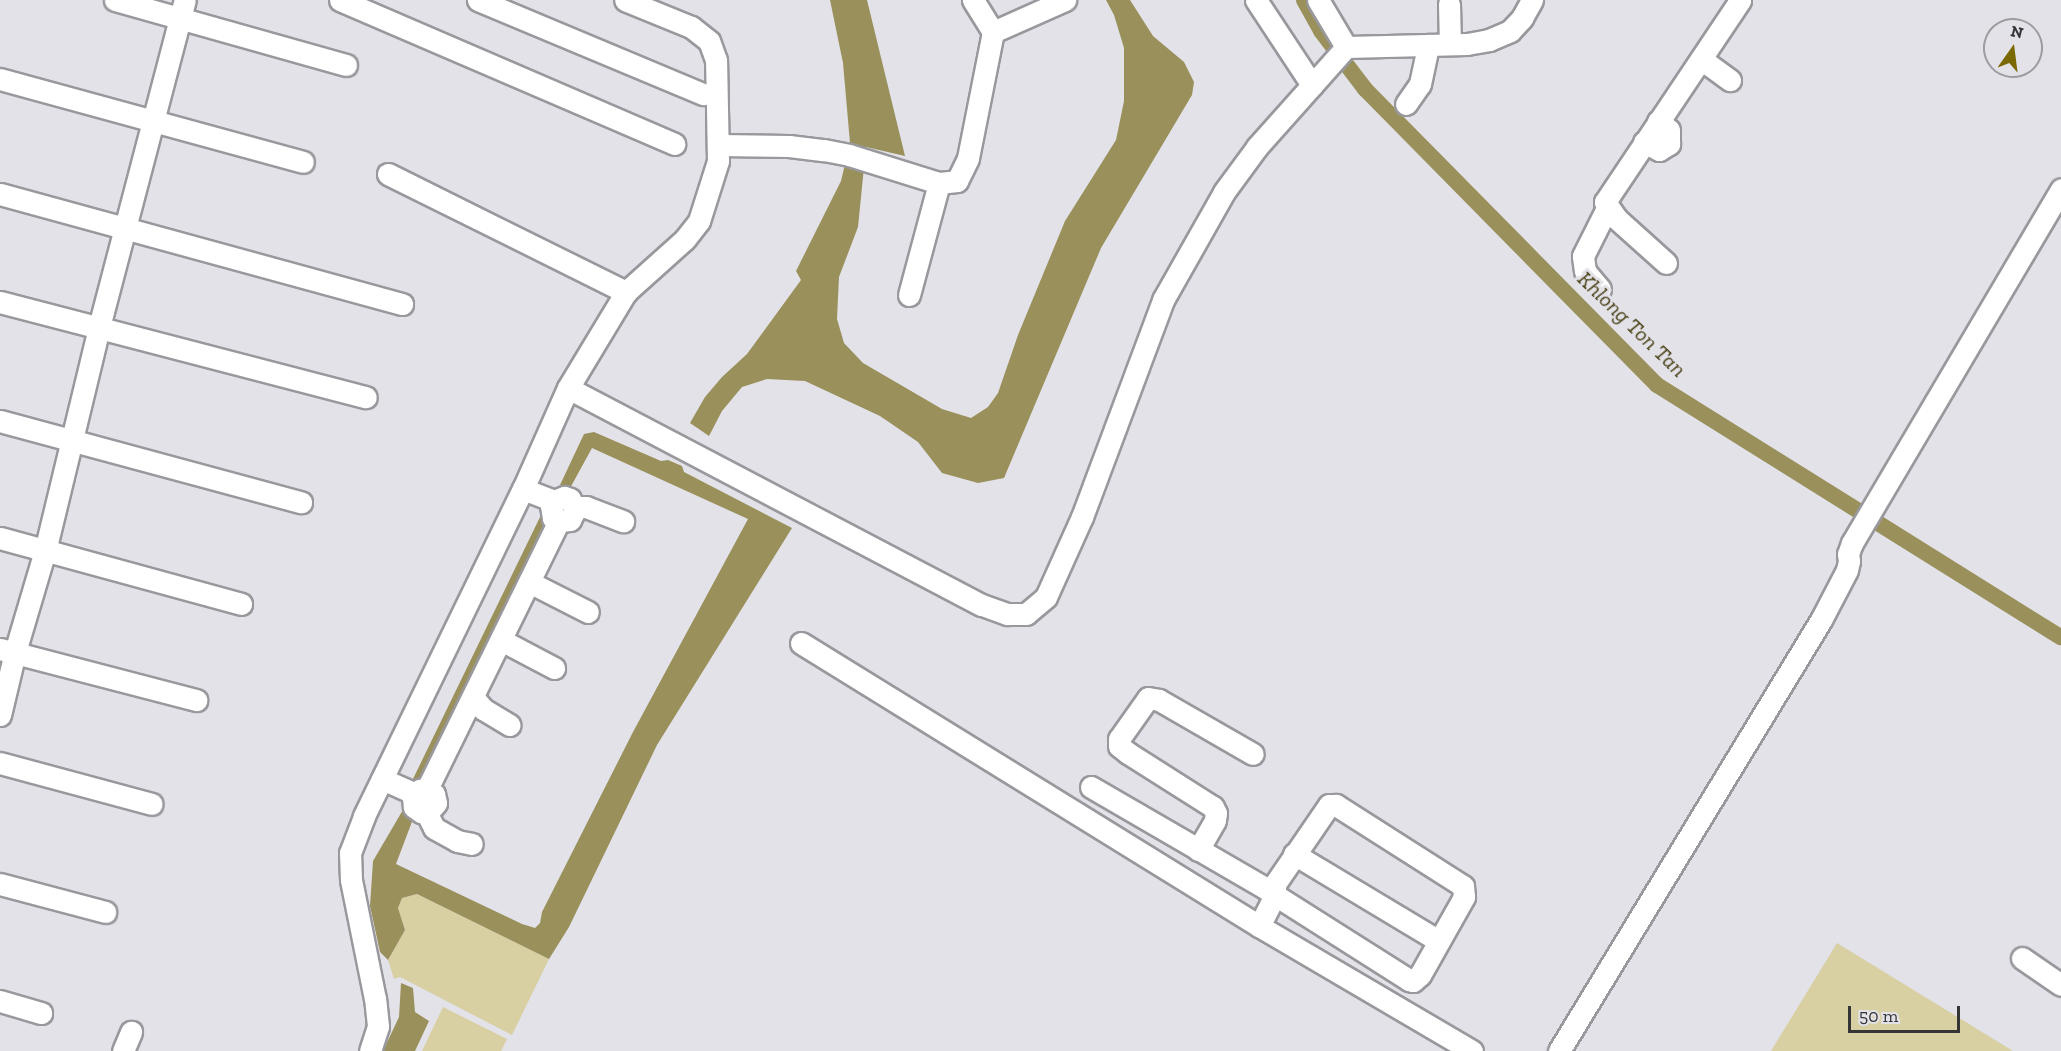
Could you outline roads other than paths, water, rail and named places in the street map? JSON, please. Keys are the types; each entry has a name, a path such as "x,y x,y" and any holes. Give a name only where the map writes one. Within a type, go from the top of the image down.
{"street":[{"path":"115,0 182,9 346,65"},
{"path":"340,0 674,144"},
{"path":"478,0 703,94"},
{"path":"370,1051 378,1026 375,999 351,880 350,853 382,779 523,489 567,388 626,292 685,239 699,221 718,161 716,60 709,41 691,27 625,0"},
{"path":"719,145 789,146 824,150 849,155 939,183 957,181 964,170 993,32 972,0"},
{"path":"993,32 1065,0"},
{"path":"1256,0 1316,80"},
{"path":"1318,0 1342,51"},
{"path":"1666,263 1607,208 1605,202 1740,0"},
{"path":"567,388 982,605 1007,614 1026,614 1046,597 1082,517 1163,300 1224,192 1257,147 1342,51 1489,40 1510,31 1522,18 1529,1"},
{"path":"1449,4 1450,44"},
{"path":"0,715 7,651 45,551 74,440 99,327 182,9"},
{"path":"1406,104 1420,84 1428,45"},
{"path":"1701,59 1730,80"},
{"path":"0,79 303,162"},
{"path":"388,174 626,292"},
{"path":"909,295 939,183"},
{"path":"1558,1051 1821,620 1847,570 1850,561 1848,554 1852,543 2061,189"},
{"path":"0,194 402,304"},
{"path":"1600,289 1585,271 1583,256 1607,208"},
{"path":"0,302 366,397"},
{"path":"0,421 301,502"},
{"path":"523,489 556,511"},
{"path":"421,791 473,697 501,640 529,582 556,511 564,497 570,499 574,507 586,507 624,521"},
{"path":"0,538 241,604"},
{"path":"529,582 588,612"},
{"path":"501,640 554,668"},
{"path":"801,643 1253,922 1472,1051"},
{"path":"7,651 196,700"},
{"path":"473,697 483,709 510,725"},
{"path":"1198,850 1215,820 1214,807 1128,753 1119,746 1119,739 1148,698 1160,700 1253,754"},
{"path":"0,763 152,804"},
{"path":"382,779 421,791 436,799 434,807 426,812 434,828 457,841 472,844"},
{"path":"1091,788 1198,850 1272,889 1413,981 1420,975 1464,897 1463,886 1336,805 1325,807 1272,889 1253,922"},
{"path":"1294,854 1439,940"},
{"path":"0,884 105,912"},
{"path":"2022,958 2061,985"},
{"path":"0,1001 41,1013"}],"waterway":[{"name":"Khlong Ton Tan","path":"1304,0 1321,31 1365,89 1657,385 2061,637"}]}
